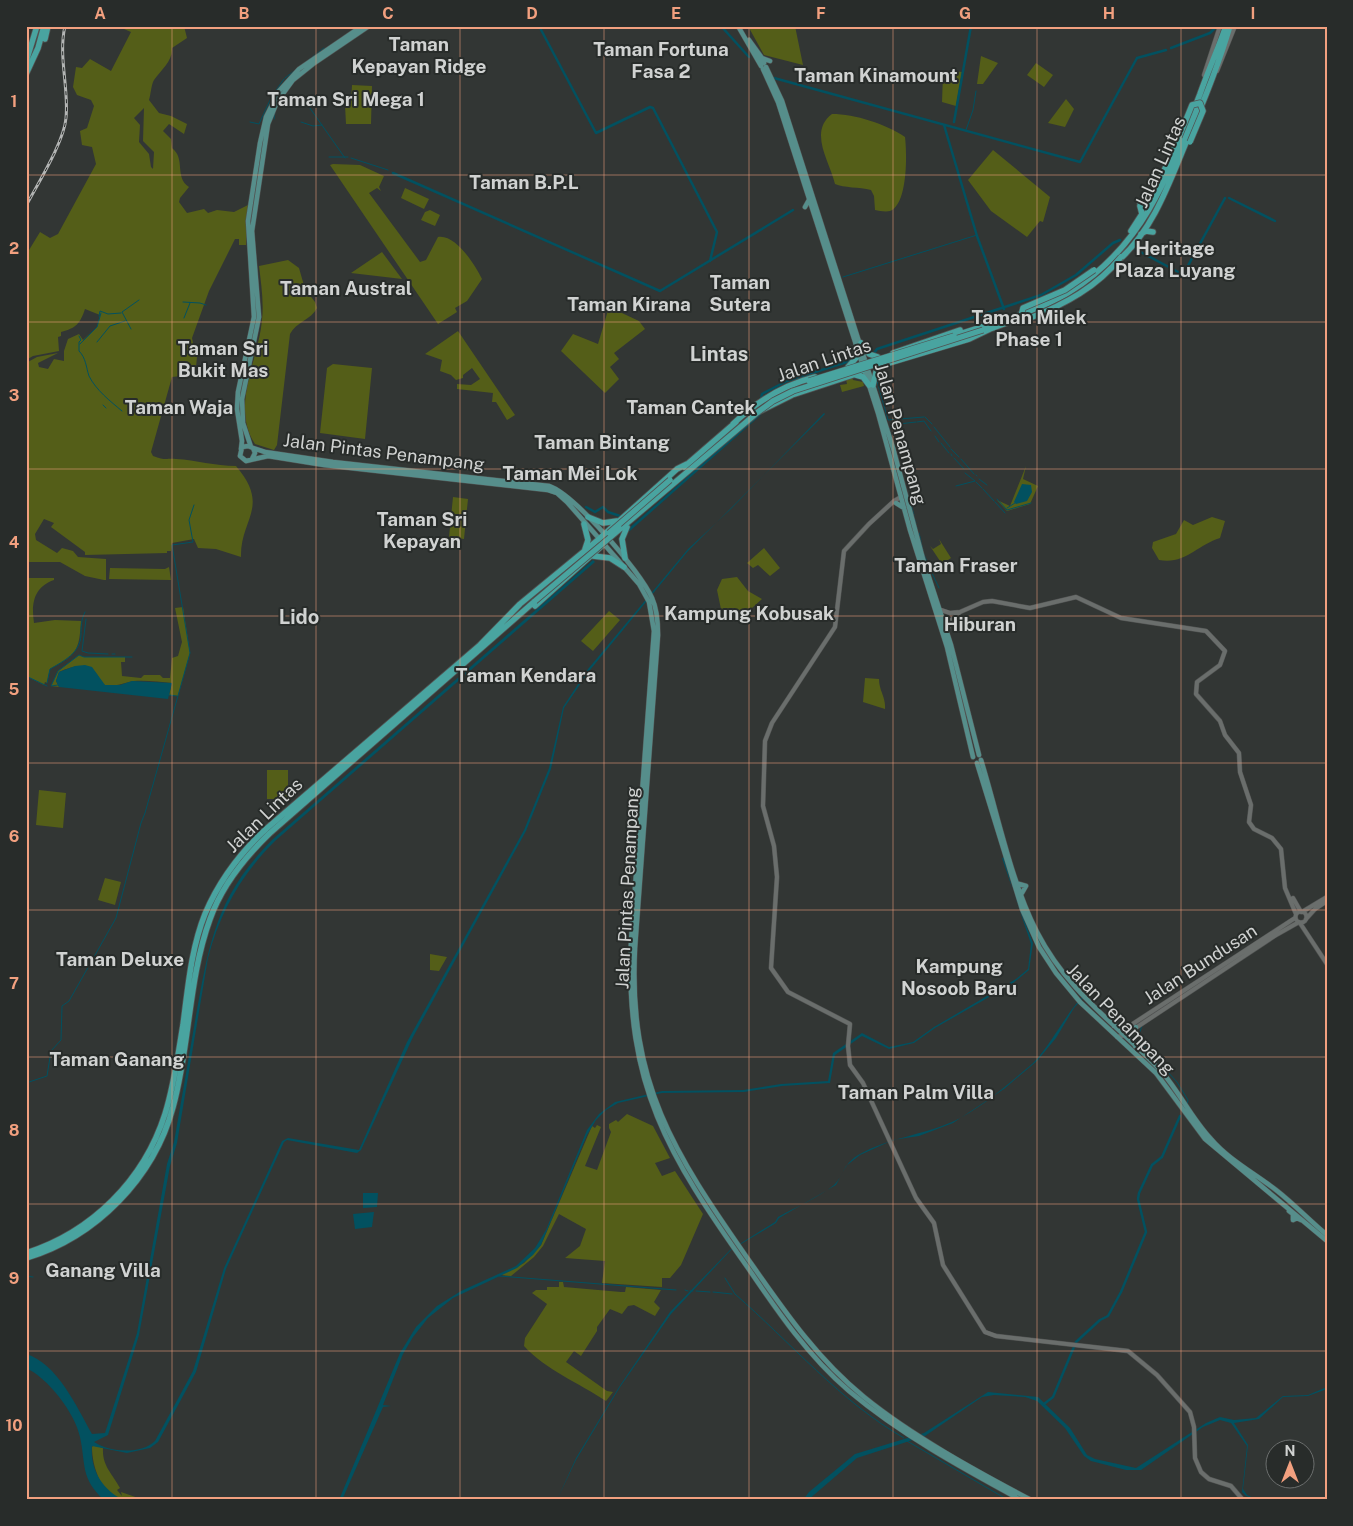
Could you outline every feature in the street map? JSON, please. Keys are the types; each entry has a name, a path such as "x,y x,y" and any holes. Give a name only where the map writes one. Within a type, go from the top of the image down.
{"highway":[{"path":"29,61 40,38 40,26"},
{"path":"26,74 40,26"},
{"path":"29,61 40,49 48,26"},
{"name":"Jalan Lintas","path":"760,406 800,388 981,329 1022,313 1066,294 1126,248 1138,237 1152,219 1171,181 1226,26"},
{"name":"Jalan Lintas","path":"760,406 768,408 806,390 854,375 878,357 952,332 991,325 1056,304 1089,284 1122,257 1130,238 1158,196 1204,83 1217,66 1230,26"},
{"path":"26,66 40,38"},
{"path":"1140,205 1150,202 1192,105 1198,102 1203,108 1190,142 1171,181"},
{"path":"1140,205 1147,206 1158,196 1165,171"},
{"path":"1130,238 1144,216 1144,211 1140,205"},
{"path":"1096,269 1119,246 1134,227 1142,214 1140,205"},
{"path":"1138,237 1146,231 1153,231 1151,226 1152,219"},
{"path":"1107,262 1065,290 1023,308 1021,316 1030,318 1079,294 1104,277 1122,257"},
{"name":"Jalan Lintas","path":"619,531 684,477 688,467 733,424 802,380 849,367 890,363 969,339 991,325"},
{"name":"Jalan Lintas","path":"26,1253 67,1238 90,1220 121,1192 147,1156 160,1128 174,1075 193,960 206,914 226,875 248,846 508,619 775,395 807,382 981,329"},
{"path":"881,365 875,362 878,357 869,354 859,345 856,358 849,367 857,369 854,375 860,375 871,385 878,370 890,363"},
{"name":"Jalan Lintas","path":"488,643 594,555 602,541 619,520 677,469 688,467"},
{"name":"Jalan Lintas","path":"619,531 673,480"},
{"path":"588,517 603,523 613,523 619,520"},
{"path":"580,554 588,540 584,524"},
{"path":"613,526 611,534 619,531"},
{"path":"625,558 622,534 627,526"},
{"path":"619,531 602,541 594,555 610,558 624,567"},
{"name":"Jalan Lintas","path":"508,619 520,604 580,554 602,541"},
{"name":"Jalan Lintas","path":"26,1258 67,1238 102,1217 131,1188 157,1148 170,1116 201,949 214,908 237,870 270,833 602,541"},
{"path":"379,730 383,732 391,728"},
{"path":"290,809 304,800 305,803"},
{"path":"193,960 196,960 198,951 201,949"},
{"path":"160,1128 166,1118 170,1116"}],"main road":[{"path":"362,26 343,41 301,72 285,89 277,102 266,133 254,211 253,248 259,317 242,399 243,422 255,453 252,459 246,461 242,459 240,450 242,441 238,392 254,317 248,241 249,217 260,142 266,117 273,100 299,69 343,41 369,26"},
{"name":"Jalan Penampang","path":"740,26 782,101 845,307 859,345 904,490 904,509 947,631 974,761 1020,903 1043,954 1112,1032 1130,1046 1156,1073 1210,1144 1327,1235"},
{"name":"Jalan Penampang","path":"740,26 764,68"},
{"name":"Jalan Lintas","path":"1204,83 1206,70 1220,26"},
{"name":"Jalan Lintas","path":"1210,75 1221,64 1235,26"},
{"path":"749,40 762,58 770,60"},
{"name":"Jalan Penampang","path":"771,81 830,259"},
{"path":"805,208 810,198"},
{"path":"249,217 254,211"},
{"name":"Jalan Penampang","path":"871,385 903,499 939,612 1019,886 1026,886 1022,896 1045,946 1081,999 1112,1026 1120,1038"},
{"path":"240,450 245,446 252,447"},
{"name":"Jalan Pintas Penampang","path":"252,447 265,452 334,463 543,488 562,497 584,524 615,556 649,598 654,631 630,990 635,1039 651,1095 666,1138 681,1168 797,1336 853,1394 914,1434"},
{"name":"Jalan Pintas Penampang","path":"252,459 268,456 545,484 562,492 588,517 602,541 620,551 639,576 649,598 658,636 634,990 641,1050 651,1095"},
{"path":"888,507 903,499"},
{"path":"903,499 888,507 844,551 837,624 772,724 765,741 764,812 774,846 778,883 771,968 788,992 850,1024 848,1043 851,1068 863,1084 919,1204 934,1223 943,1265 985,1332 996,1336 1117,1349 1134,1355 1164,1382 1190,1412 1194,1432 1195,1458 1201,1472 1209,1479 1230,1486 1242,1500"},
{"path":"896,503 904,509"},
{"path":"615,556 620,551"},
{"path":"947,631 952,618 960,612 983,602 992,601 1030,608 1076,597 1121,618 1206,631 1225,651 1220,665 1197,682 1196,694 1220,721 1226,736 1239,753 1240,772 1252,806 1249,822 1254,829 1277,843 1282,856 1284,880 1288,891 1308,934 1327,964"},
{"path":"939,612 960,612"},
{"path":"950,613 952,618"},
{"path":"973,756 980,757 976,763"},
{"path":"642,795 648,780"},
{"path":"638,849 643,843"},
{"path":"1006,858 1008,856 1007,847"},
{"path":"1019,886 1020,903"},
{"name":"Jalan Bundusan","path":"1120,1038 1128,1027 1327,897"},
{"name":"Jalan Bundusan","path":"1120,1038 1276,935 1303,921 1315,909 1327,901"},
{"path":"1299,914 1306,914 1303,921"},
{"path":"1112,1032 1112,1026 1128,1027"},
{"path":"1136,1027 1132,1037 1136,1048"},
{"name":"Jalan Penampang","path":"1130,1046 1136,1048 1163,1074 1184,1108"},
{"path":"1262,1184 1293,1214 1293,1220 1297,1218 1304,1221"},
{"name":"Jalan Penampang","path":"1262,1184 1327,1241"},
{"name":"Jalan Pintas Penampang","path":"736,1246 804,1338 845,1380 872,1403 921,1439 1021,1500"},
{"path":"804,1338 806,1347"},
{"path":"845,1380 845,1385 853,1394"},
{"name":"Jalan Pintas Penampang","path":"921,1439 1031,1500"}],"green space":[{"path":"126,26 184,26 187,38 172,48 169,61 153,82 149,100 159,113 171,116 187,124 184,134 169,124 163,131 171,139 172,148 178,157 182,178 189,187 179,202 187,213 204,209 208,213 217,210 234,212 248,205 246,245 239,245 239,239 235,239 209,291 192,338 193,343 198,347 196,367 192,367 190,375 172,377 151,452 153,456 163,459 236,466 246,480 253,503 242,544 241,557 216,549 198,548 194,539 172,543 171,551 167,551 167,553 85,555 85,552 51,527 54,523 44,519 35,534 36,540 57,553 62,548 73,551 78,557 106,559 106,580 104,580 85,576 60,562 26,562 26,363 37,357 58,353 38,363 39,367 48,369 54,359 64,361 64,351 68,339 79,334 83,340 97,327 100,315 85,309 77,325 61,332 61,336 58,337 59,351 33,356 26,360 26,255 40,232 50,238 58,234 96,164 92,147 82,145 80,131 87,128 94,106 91,100 77,95 73,87 76,67 82,68 90,59 111,71 131,32 124,29","holes":["144,108 143,141 154,152 153,169 149,154 139,142 140,125 134,118"]},
{"path":"748,26 795,26 803,65 764,55"},
{"path":"981,56 998,63 983,84 977,84"},
{"path":"1036,63 1053,75 1044,87 1027,75"},
{"path":"952,71 962,72 956,106 942,102 943,74"},
{"path":"352,85 372,86 371,124 346,124 345,105 351,104"},
{"path":"1066,99 1074,109 1065,127 1048,123"},
{"path":"832,114 841,114 870,121 889,128 905,137 906,166 903,189 896,206 890,211 875,210 874,196 871,190 835,184 821,138 825,121"},
{"path":"993,150 1050,197 1043,222 1040,221 1027,237 991,211 968,180"},
{"path":"330,165 360,165 384,176 379,187 381,191 377,188 369,193 420,262 426,260 438,237 445,237 451,240 464,252 482,279 467,301 455,308 457,312 438,324"},
{"path":"405,188 429,199 424,209 401,198"},
{"path":"430,210 440,215 435,226 421,220 425,212"},
{"path":"382,252 402,279 351,273"},
{"path":"288,260 299,268 305,289 315,302 317,308 290,334 277,445 274,450 255,444 248,429 245,414 245,398 260,335 263,313 259,266"},
{"path":"609,307 639,321 645,329 614,353 619,359 610,367 619,379 605,393 561,351 573,334 598,344"},
{"path":"458,331 515,415 507,420 496,402 492,402 493,393 457,389 457,384 471,385 480,379 472,368 463,375 463,378 456,380 451,375 440,371 442,360 425,354"},
{"path":"333,364 372,368 365,439 320,433 327,368"},
{"path":"852,377 853,380 863,382 864,386 842,392 840,385 847,384 846,379"},
{"path":"1026,466 1023,479 1038,486 1030,504 1007,511 997,500 1010,506"},
{"path":"453,497 468,499 464,539 449,537"},
{"path":"1212,517 1225,521 1220,538 1176,560 1159,560 1152,548 1153,542 1176,534 1184,520 1193,525"},
{"path":"939,539 951,558 942,564 930,546 933,549 941,544"},
{"path":"764,548 780,568 770,576 758,565 753,568 747,563"},
{"path":"169,567 171,580 109,579 110,568 165,569"},
{"path":"737,577 748,591 762,599 752,608 722,614 717,590 722,579"},
{"path":"26,578 54,578 54,580 38,591 35,597 33,609 34,623 55,620 81,621 79,639 75,651 66,660 50,669 47,683 45,682 44,685 26,676"},
{"path":"183,607 190,653 178,696 169,695 172,683 134,681 114,685 102,684 95,672 85,666 73,667 59,672 56,681 59,687 51,686 58,671 79,655 84,657 125,657 125,662 121,662 122,676 141,678 144,675 160,675 163,678 170,678 172,658 178,656 182,642 175,608"},
{"path":"609,611 620,620 593,651 581,641"},
{"path":"865,678 879,679 885,709 863,702"},
{"path":"267,770 288,770 288,799 267,799"},
{"path":"39,790 66,793 63,828 36,825"},
{"path":"105,878 121,882 115,905 98,900"},
{"path":"430,954 447,957 439,971 430,970"},
{"path":"627,1114 653,1126 670,1158 655,1163 662,1176 675,1171 703,1214 681,1265 670,1278 662,1278 662,1287 602,1283 605,1261 565,1258 580,1246 586,1229 559,1214 543,1246 534,1257 511,1276 501,1275 524,1263 541,1245 592,1126 595,1128 597,1125 601,1127 585,1166 597,1170 611,1132 609,1124 616,1120 618,1122"},
{"path":"559,1282 563,1282 564,1287 621,1292 625,1292 626,1287 661,1290 654,1302 660,1308 655,1316 634,1305 628,1306 622,1314 610,1309 597,1327 597,1331 581,1356 574,1351 566,1362 607,1391 613,1392 606,1401 552,1369 524,1346 525,1338 547,1304 532,1293 536,1290 547,1290 547,1287 559,1287"},
{"path":"94,1445 103,1448 104,1460 120,1488 117,1490 122,1496 121,1492 144,1500 124,1500 109,1493 96,1471 92,1455 92,1447"}],"water":[{"path":"824,413 825,414 762,477"},
{"path":"762,477 731,509 717,522"},
{"path":"1022,484 1031,485 1032,492 1027,501 1016,504 1014,502"},
{"path":"717,522 688,551 590,670 564,708 551,769 526,831 413,1037 361,1150 357,1153 287,1140 284,1142 226,1269 196,1372 158,1442 150,1448 127,1453 92,1446 93,1463 99,1478 109,1491 124,1500 104,1500 87,1478 80,1437 73,1418 67,1407 51,1388 26,1368 26,1354 47,1366 57,1376 73,1399 92,1434 105,1433 137,1333 205,968 218,923 238,881 273,839 593,560 595,562 275,841 252,867 233,895 219,925 208,958 177,1143 170,1166 139,1335 108,1435 94,1442 116,1450 134,1450 155,1441 193,1371 224,1268 282,1141 288,1138 359,1150 407,1042 524,830 549,768 563,707 588,669 688,549"},
{"path":"85,665 92,667 105,685 120,685 132,681 172,683 168,699 59,687 56,681 59,672 75,666"},
{"path":"1004,857 1013,890 1002,858"},
{"path":"1014,893 1033,943 1029,970 1012,984 935,1028 914,1043 889,1049 862,1036 835,1055 830,1083 782,1086 744,1092 662,1093 618,1103 606,1110 596,1120 587,1135 541,1245 533,1255 517,1268 453,1298 428,1318 413,1337 403,1354 383,1405 391,1406 383,1407 342,1500 339,1500 400,1353 416,1327 437,1306 461,1291 516,1266 535,1248 546,1230 587,1130 599,1114 615,1102 662,1091 743,1090 781,1084 828,1081 833,1053 862,1033 889,1047 913,1042 934,1027 1016,979 1028,969 1031,944"},
{"path":"1087,994 1074,1008 1056,1038 1037,1061 992,1097 1039,1057 1075,1005"},
{"path":"992,1097 973,1111 961,1117"},
{"path":"961,1117 953,1123 919,1136 897,1139 941,1126"},
{"path":"888,1142 860,1155 847,1165 860,1154"},
{"path":"363,1193 378,1193 377,1207 363,1208"},
{"path":"804,1204 731,1250 671,1314 620,1387 576,1460 557,1500 576,1458 619,1387 670,1312 730,1250 775,1222 778,1217"},
{"path":"374,1212 372,1227 355,1229 353,1214"},
{"path":"1327,1387 1327,1389 1308,1396 1283,1397 1259,1419 1234,1423 1248,1445 1243,1489 1247,1495 1258,1500 1246,1496 1242,1492 1247,1446 1231,1423 1220,1420 1203,1427 1141,1470 1126,1470 1091,1461 1084,1456 1065,1428 1037,1401 1025,1397 994,1395 982,1397 925,1436 857,1458 808,1500 803,1500 809,1492 855,1454 924,1433 988,1392 1038,1397 1070,1428 1087,1455 1095,1459 1136,1468 1206,1423 1220,1417 1234,1420 1256,1418 1283,1396 1308,1395"}],"waterway":[{"path":"539,26 596,133 650,107 653,108 717,232 710,261"},
{"path":"721,26 749,57"},
{"path":"954,122 971,26"},
{"path":"1171,48 1210,33 1217,26"},
{"path":"285,78 324,48"},
{"path":"774,78 1080,162 1137,58 1166,50"},
{"path":"250,122 259,124 272,96 284,79"},
{"path":"966,130 973,110 976,91"},
{"path":"305,101 345,158"},
{"path":"274,119 275,112"},
{"path":"301,122 313,126 322,125"},
{"path":"944,125 977,236 1004,309"},
{"path":"329,157 348,157"},
{"path":"351,158 388,170"},
{"path":"393,173 660,291 793,210"},
{"path":"1135,249 1180,273 1184,273 1225,198"},
{"path":"1229,198 1275,221"},
{"path":"843,277 977,235"},
{"path":"874,353 877,349 1041,295 1076,275 1113,243 1120,240"},
{"path":"131,329 122,312 139,300"},
{"path":"183,302 206,305"},
{"path":"184,318 190,303"},
{"path":"99,316 100,311 108,314 121,313"},
{"path":"80,344 97,327 101,313"},
{"path":"97,342 110,326 125,321"},
{"path":"79,336 81,340 79,342 79,351 89,376 99,391 122,411"},
{"path":"761,399 762,394 787,381 850,361"},
{"path":"884,369 891,367"},
{"path":"877,378 882,371"},
{"path":"877,381 888,420 924,417"},
{"path":"103,405 106,408"},
{"path":"629,530 760,414"},
{"path":"925,417 932,424"},
{"path":"917,422 924,421 931,431"},
{"path":"899,424 916,422"},
{"path":"892,438 889,429 894,425"},
{"path":"934,427 950,447"},
{"path":"935,436 939,442"},
{"path":"941,443 949,453"},
{"path":"951,449 959,457"},
{"path":"954,458 964,469"},
{"path":"961,459 974,474"},
{"path":"956,486 975,481 965,473"},
{"path":"979,479 987,485"},
{"path":"976,482 982,488"},
{"path":"983,489 994,501"},
{"path":"997,499 1007,510 1031,503"},
{"path":"910,501 914,515"},
{"path":"995,502 1005,513"},
{"path":"1007,508 1015,503"},
{"path":"26,1083 47,1076 51,1051 61,1040 62,1006 69,1001 116,918 190,653 172,545 193,542 189,520 194,505"},
{"path":"586,507 595,512 603,507 608,512 620,516"},
{"path":"914,517 916,523"},
{"path":"919,533 921,541"},
{"path":"921,542 923,550"},
{"path":"924,554 929,567"},
{"path":"931,571 939,588"},
{"path":"47,683 50,669 70,656 78,647 85,612"},
{"path":"86,619 82,651 108,654"},
{"path":"58,685 51,686 58,671 79,655 84,657 132,657"},
{"path":"26,676 47,686"},
{"path":"169,695 177,696"},
{"path":"1142,1026 1139,1034 1142,1044 1177,1082 1188,1100 1187,1105"},
{"path":"1044,1404 1053,1397 1076,1342 1100,1320 1108,1316 1121,1292 1146,1232 1138,1199 1139,1193 1152,1165 1162,1157 1180,1116"},
{"path":"26,1276 33,1277"},
{"path":"499,1276 676,1290"},
{"path":"725,1278 735,1294 837,1389 859,1407 904,1438"},
{"path":"696,1291 710,1292"},
{"path":"713,1292 732,1294"},
{"path":"907,1441 1008,1500"}],"railway":[{"path":"26,206 50,162 64,128 67,107 63,49 65,26"}],"district":[{"name":"Taman Kepayan Ridge","path":"419,55"},
{"name":"Taman Fortuna Fasa 2","path":"661,60"},
{"name":"Taman Kinamount","path":"876,75"},
{"name":"Taman Sri Mega 1","path":"346,99"},
{"name":"Taman B.P.L","path":"524,182"},
{"name":"Heritage Plaza Luyang","path":"1175,259"},
{"name":"Taman Austral","path":"346,288"},
{"name":"Taman Sutera","path":"740,293"},
{"name":"Taman Kirana","path":"629,304"},
{"name":"Taman Milek Phase 1","path":"1029,328"},
{"name":"Lintas","path":"719,354"},
{"name":"Taman Sri Bukit Mas","path":"223,359"},
{"name":"Taman Waja","path":"179,407"},
{"name":"Taman Cantek","path":"691,407"},
{"name":"Taman Bintang","path":"602,442"},
{"name":"Taman Mei Lok","path":"570,473"},
{"name":"Taman Sri Kepayan","path":"422,530"},
{"name":"Taman Fraser","path":"956,565"},
{"name":"Kampung Kobusak","path":"749,613"},
{"name":"Lido","path":"299,617"},
{"name":"Hiburan","path":"980,624"},
{"name":"Taman Kendara","path":"526,675"},
{"name":"Taman Deluxe","path":"120,959"},
{"name":"Kampung Nosoob Baru","path":"959,977"},
{"name":"Taman Ganang","path":"117,1059"},
{"name":"Taman Palm Villa","path":"916,1092"},
{"name":"Ganang Villa","path":"103,1270"}]}
